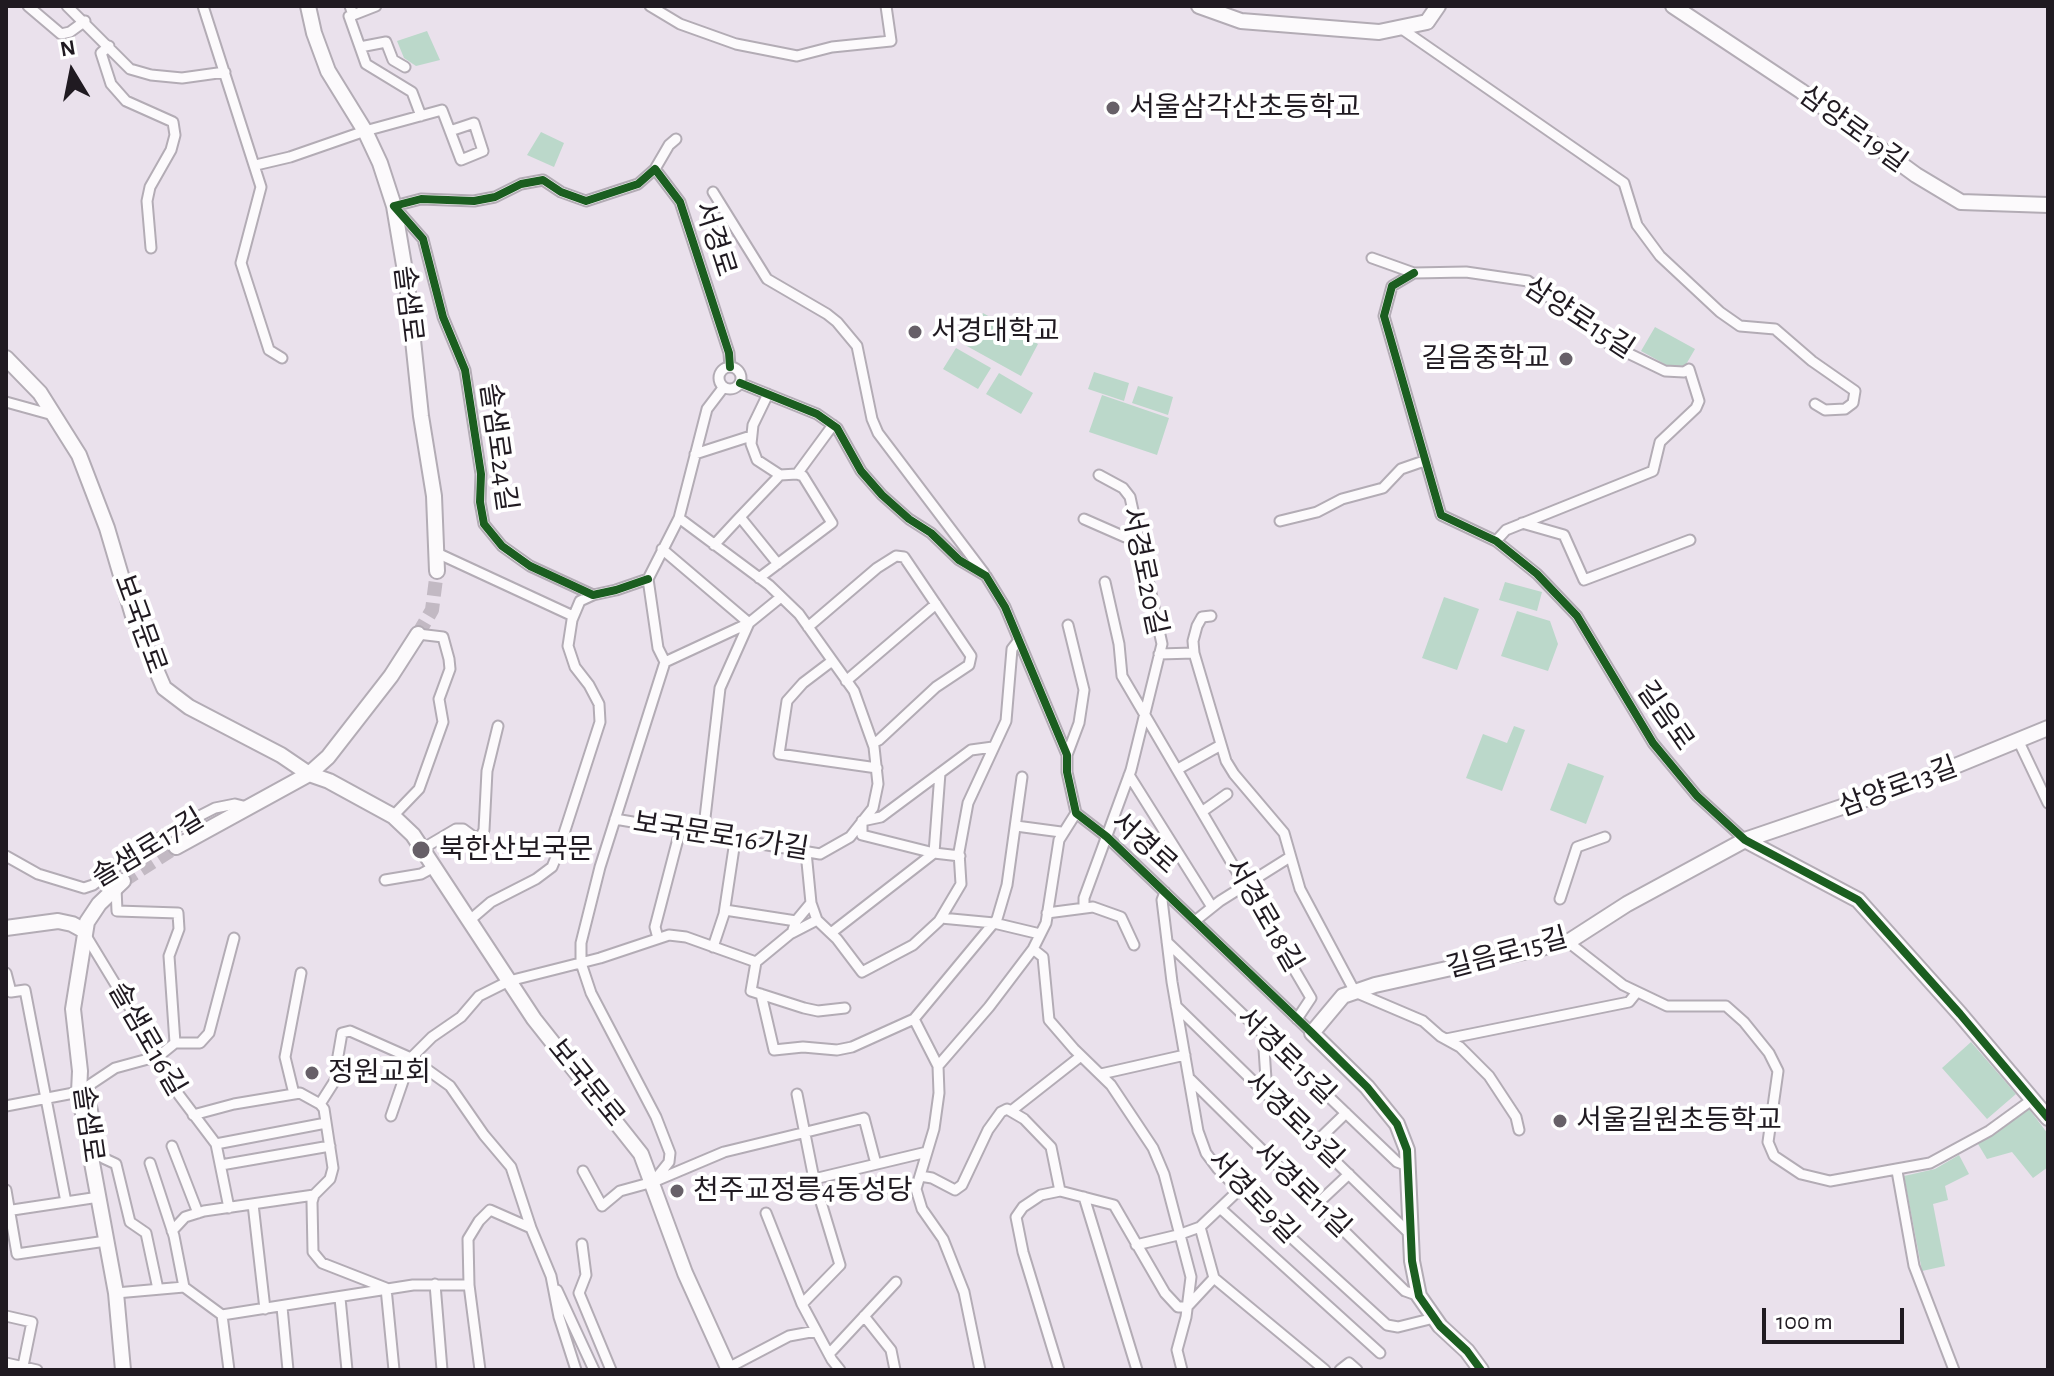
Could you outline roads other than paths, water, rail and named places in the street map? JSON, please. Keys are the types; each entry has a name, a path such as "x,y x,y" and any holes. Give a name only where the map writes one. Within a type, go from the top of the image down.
{"street":[{"path":"28,6 61,34 70,32 85,21"},
{"path":"67,6 130,69 182,78 225,72"},
{"path":"203,6 261,187 241,263 269,350 282,358"},
{"name":"솔샘로","path":"308,6 328,71 365,131 380,163 394,206 434,496 437,571"},
{"path":"376,6 351,10 349,16 366,64 412,92 421,116"},
{"path":"650,6 680,24 736,44 797,56 832,47 891,41 886,6"},
{"path":"1199,6 1241,21 1379,32 1427,22 1438,6"},
{"name":"삼양로19길","path":"1673,6 1801,91 1916,175 1961,202 2048,205"},
{"path":"1399,27 1624,183 1637,225 1644,236 1660,256 1720,312 1740,326 1775,329 1812,361 1855,391 1853,403 1845,409 1825,410 1815,404"},
{"path":"360,47 386,42 393,60 405,67"},
{"path":"109,46 101,53 111,84 126,101 173,122 175,135 171,150 150,187 147,201 151,248"},
{"path":"256,165 442,110 450,131"},
{"path":"394,206 421,199 474,201 495,197 521,184 543,180 561,192 586,201 638,184 655,169 676,139"},
{"name":"서경로","path":"655,169 680,202 729,353 730,367"},
{"name":"서경로","path":"713,192 767,279 827,314 857,346 872,419 878,433 986,576 1005,607 1067,755"},
{"name":"솔샘로24길","path":"394,206 423,239 443,317 465,370 481,474 480,502 484,524 502,546 530,566 593,595"},
{"name":"삼양로15길","path":"1372,258 1414,273 1466,272 1528,281 1609,344 1665,371 1684,372 1689,369 1699,401 1696,408 1660,442 1653,471 1522,523"},
{"name":"길음로","path":"1414,273 1392,286 1384,316 1441,515 1496,541 1537,574 1577,616 1653,743 1697,796 1745,840 1858,900 2048,1118"},
{"name":"보국문로","path":"6,358 40,393 79,455 133,616 164,688 189,707 281,755 309,774 329,781 393,816 404,825 534,1019 641,1154 685,1273 729,1369"},
{"path":"730,367 740,373 740,383 734,389 723,388 719,374 730,367"},
{"name":"서경로","path":"740,383 817,414 833,425 861,471 882,495 909,519 931,533 959,560 986,576"},
{"path":"653,1182 669,1162 670,1153 656,1117 591,993 581,963 585,928 615,819 665,662 658,648 648,579 679,518 708,405 723,388"},
{"path":"759,578 832,523 803,476 780,475 757,460 751,436 768,394"},
{"path":"6,402 56,416"},
{"path":"797,474 833,425"},
{"path":"695,454 751,436"},
{"path":"1280,521 1317,512 1342,499 1383,488 1401,469 1424,461"},
{"path":"714,545 780,475"},
{"name":"서경로20길","path":"1099,475 1123,488 1130,497 1162,639 1129,775 1107,837"},
{"path":"740,517 778,564"},
{"name":"보국문로16가길","path":"615,819 820,854 850,837 873,808 878,784 873,743 854,691 808,627 781,597 679,518"},
{"path":"1084,519 1125,537 1140,538"},
{"path":"1496,541 1506,530 1522,523 1564,535 1584,580 1690,540"},
{"path":"662,549 749,623"},
{"path":"437,553 573,616"},
{"path":"808,627 877,568 896,556 904,557 971,656 969,665 936,687 873,743"},
{"path":"470,920 491,902 536,879 552,867 580,789 600,722 599,704 575,667 568,646 573,616 580,601 648,579"},
{"name":"서경로18길","path":"1105,582 1119,644 1122,676 1311,998 1297,1019"},
{"path":"665,662 749,623 781,597"},
{"path":"846,681 936,604"},
{"path":"1211,616 1202,617 1193,641 1221,745 1234,774 1284,833 1300,889 1355,992 1423,1021 1460,1047 1489,1076 1516,1117 1519,1130"},
{"path":"703,835 720,688 749,623"},
{"name":"서경로","path":"1068,625 1084,690 1079,723 1067,755 1067,772 1076,813 1107,837 1312,1033 1367,1087 1397,1124 1407,1150 1412,1261 1419,1296 1434,1318 1481,1370"},
{"path":"176,847 309,774 328,757 391,676 418,634 443,637 450,669 439,699 443,722 419,789 393,816"},
{"path":"806,852 811,903 817,920 862,972 913,945 941,918 961,884 960,856 968,803 1006,721 1012,649 1019,640"},
{"path":"1159,654 1194,653"},
{"path":"832,661 803,683 787,701 779,754 877,768"},
{"path":"422,849 456,829 463,829 474,837 481,836 484,830 487,771 498,726"},
{"name":"삼양로13길","path":"1745,840 1921,780 2048,728"},
{"path":"2018,740 2048,803"},
{"path":"1178,769 1221,745"},
{"path":"960,856 934,853 862,835 862,821 881,817 971,750 993,747"},
{"path":"831,933 934,853 940,773"},
{"path":"1129,775 1212,907"},
{"path":"761,994 774,1050 803,1047 837,1050 852,1047 914,1019 994,923 1007,885 1022,777"},
{"path":"1203,811 1227,794"},
{"name":"솔샘로17길","path":"6,856 38,874 84,888 93,885 174,829 215,808 235,804 247,807"},
{"path":"938,1066 989,1007 1033,949 1047,913 1061,832 1076,813"},
{"path":"1016,826 1061,832"},
{"path":"658,938 655,927 680,831"},
{"name":"서경로","path":"1084,907 1084,898 1107,837"},
{"path":"1560,899 1577,847 1605,837"},
{"name":"길음로15길","path":"1312,1033 1343,996 1568,942 1627,904 1745,840"},
{"path":"713,947 725,910 735,841"},
{"path":"1195,921 1290,857"},
{"path":"385,880 421,874 434,867"},
{"name":"솔샘로","path":"119,884 117,911 178,913 179,929 169,956 175,1043"},
{"name":"솔샘로","path":"119,884 92,913 83,930 73,1009 99,1197 116,1293 123,1370"},
{"name":"서경로9길","path":"1165,892 1162,900 1176,1006 1198,1131 1206,1153 1239,1190 1387,1325 1398,1327 1434,1318"},
{"path":"792,933 796,921 811,903"},
{"path":"1047,913 1093,907 1121,917 1134,945"},
{"path":"725,910 796,921"},
{"path":"941,918 994,923 1040,934"},
{"path":"817,920 792,933 756,962 751,991 818,1011 845,1008"},
{"path":"6,928 58,921 83,930"},
{"name":"솔샘로16길","path":"83,930 193,1115 216,1144 229,1208"},
{"path":"391,1116 412,1057 432,1037 461,1017 479,996 509,981 581,963 669,935 686,937 756,962"},
{"path":"6,1106 83,1089 115,1068 159,1056 175,1043 200,1043 209,1033 234,938"},
{"name":"서경로15길","path":"1167,942 1397,1162 1408,1166"},
{"path":"1568,942 1623,985 1667,1006 1726,1006 1744,1022 1769,1053 1778,1071 1768,1142 1774,1156 1801,1174 1830,1181 1930,1163 1989,1131 2033,1099"},
{"path":"1033,949 1043,957 1049,1020 1111,1085 1153,1148 1164,1174 1191,1277 1177,1350 1182,1370"},
{"path":"6,973 11,992 25,990 66,1202"},
{"path":"294,1094 285,1057 301,973"},
{"path":"1446,1039 1629,1002 1637,992"},
{"name":"서경로13길","path":"1176,1006 1411,1235"},
{"path":"914,1019 938,1066 937,1107 916,1189 918,1200 943,1239 956,1271 974,1332 980,1370"},
{"path":"320,1104 341,1071 338,1056 342,1033 350,1031 412,1057 450,1086 511,1167 531,1228 594,1370"},
{"path":"1263,1033 1267,1094"},
{"path":"1101,1074 1185,1055"},
{"path":"1011,1111 1081,1056"},
{"name":"서경로11길","path":"1189,1078 1405,1291 1419,1296"},
{"path":"83,1089 103,1158 116,1164 130,1222 146,1233 158,1289"},
{"path":"193,1115 234,1104 300,1093 320,1104 324,1109 333,1168 330,1179 314,1195 311,1213 315,1258 386,1288"},
{"path":"797,1094 814,1179 840,1265 802,1304"},
{"path":"920,1176 932,1178 955,1190 962,1185 988,1130 1001,1112 1007,1109 1024,1119 1051,1147 1060,1191"},
{"path":"1316,1142 1346,1113"},
{"path":"583,1171 602,1206 620,1191 653,1182 724,1152 864,1118 876,1164"},
{"path":"216,1144 326,1123"},
{"path":"172,1146 198,1213"},
{"path":"221,1165 330,1146"},
{"path":"814,1179 927,1152"},
{"path":"150,1163 172,1231 184,1287"},
{"path":"1897,1171 1914,1266 1954,1370"},
{"path":"1317,1204 1349,1174"},
{"path":"6,1190 17,1254 106,1241"},
{"path":"1136,1245 1200,1227 1239,1190"},
{"path":"1059,1370 1023,1252 1016,1217 1023,1207 1041,1195 1060,1191 1114,1205 1165,1293 1178,1307 1187,1307 1214,1278"},
{"path":"172,1231 185,1217 198,1213 314,1195"},
{"path":"8,1210 99,1197"},
{"path":"1084,1197 1137,1370"},
{"path":"253,1204 265,1309"},
{"path":"1220,1208 1380,1353"},
{"path":"480,1370 469,1285 468,1239 490,1210 531,1228"},
{"path":"766,1213 802,1304 840,1370"},
{"path":"1200,1227 1214,1278 1325,1370"},
{"path":"582,1244 586,1275 579,1293 611,1370"},
{"path":"551,1276 559,1317 576,1370"},
{"path":"829,1354 896,1282"},
{"path":"435,1284 442,1370"},
{"path":"116,1293 184,1287 222,1315 386,1288 469,1285"},
{"path":"386,1288 394,1370"},
{"path":"340,1298 347,1370"},
{"path":"282,1307 288,1370"},
{"path":"222,1315 229,1370"},
{"path":"6,1316 32,1322 23,1366"},
{"path":"864,1316 891,1350 895,1370"},
{"path":"729,1369 789,1336 816,1331"},
{"path":"6,1363 37,1370"},
{"path":"1340,1370 1349,1363 1357,1370"}],"tunnel":[{"path":"418,634 432,610 437,571"},
{"path":"123,881 176,847"}],"place":[{"name":"서울삼각산초등학교","path":"1113,108"},
{"name":"서경대학교","path":"915,332"},
{"name":"길음중학교","path":"1566,359"},
{"name":"북한산보국문","path":"421,850"},
{"name":"정원교회","path":"312,1073"},
{"name":"서울길원초등학교","path":"1560,1121"},
{"name":"천주교정릉4동성당","path":"677,1191"}]}
